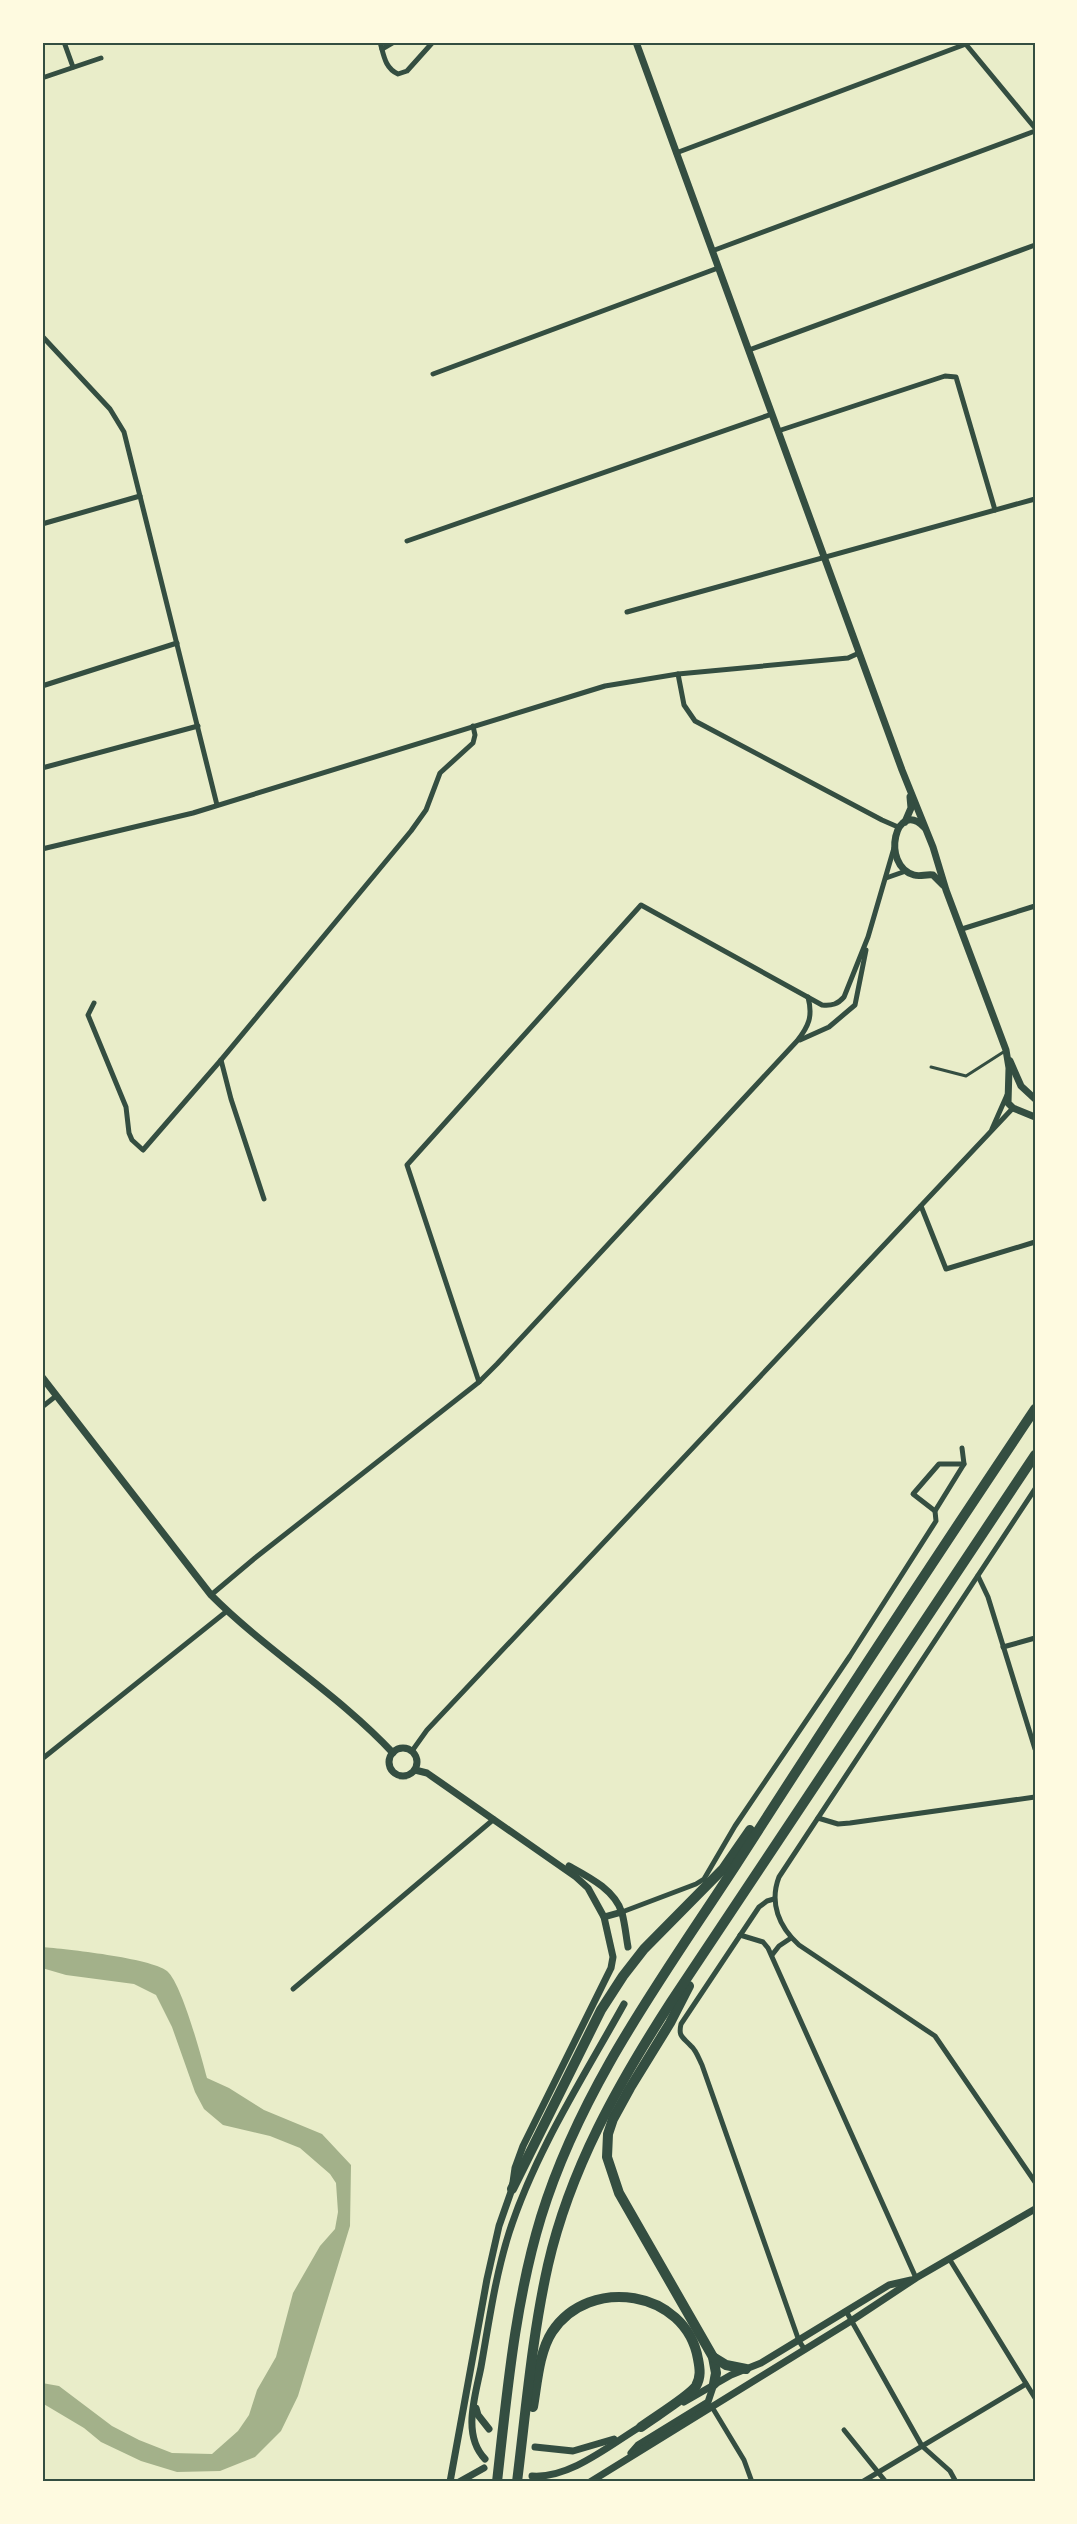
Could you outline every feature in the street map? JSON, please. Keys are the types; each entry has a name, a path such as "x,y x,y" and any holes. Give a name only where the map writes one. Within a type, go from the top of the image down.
{"highway":[{"path":"496,2482 521,2304 536,2238 566,2150 583,2109 597,2082 657,1986 893,1622 1035,1409"},
{"path":"531,2480 530,2404 535,2334 548,2264 584,2156 623,2078 713,1938 1035,1455"},
{"path":"512,2189 601,2010 617,1984 644,1949 723,1869 893,1622"},
{"path":"713,1938 670,2023 613,2119 606,2146 609,2167 618,2193 714,2358 716,2373 714,2385"},
{"path":"517,2482 530,2404 543,2353 552,2333 563,2320 592,2301 618,2296 640,2298 667,2312 684,2329 697,2351 700,2374 695,2387 641,2427"},
{"path":"714,2358 726,2365 746,2368"}],"street":[{"path":"64,42 73,67"},
{"path":"394,42 381,45 385,62 391,71 398,74 407,71 433,42"},
{"path":"412,1751 427,1730 575,1570 992,1131 1016,1109 1029,1105 1033,1096 1021,1086 1007,1053 636,42"},
{"path":"676,153 965,43 1035,130 712,250"},
{"path":"42,78 101,58"},
{"path":"748,350 1035,245"},
{"path":"433,374 718,268"},
{"path":"42,336 44,342 120,423 217,805"},
{"path":"778,431 945,376 957,377 995,510"},
{"path":"407,541 772,414"},
{"path":"42,524 140,496"},
{"path":"627,612 1035,499"},
{"path":"42,686 177,644"},
{"path":"42,849 217,805 605,686 678,674 848,657 860,653"},
{"path":"678,674 684,705 695,721 882,820 902,825 916,821 925,828"},
{"path":"42,768 198,726"},
{"path":"94,1003 88,1015 126,1107 129,1133 132,1140 143,1150 221,1060 411,831 426,810 440,773 473,743 475,735 473,726"},
{"path":"479,1382 407,1165 641,905 822,1005 831,1005 844,997 868,937 886,878 895,833 911,808 909,789"},
{"path":"894,847 906,871 916,876 927,874 939,879 946,890"},
{"path":"927,874 935,865 936,859"},
{"path":"886,878 906,871"},
{"path":"962,929 1035,906"},
{"path":"797,1041 829,1027 855,1005 868,937"},
{"path":"211,1596 255,1558 479,1382 797,1041 808,1027 810,1019 808,997"},
{"path":"1007,1053 1008,1103 1035,1117"},
{"path":"221,1060 231,1099 264,1199"},
{"path":"992,1131 1008,1094 1014,1087 1021,1086"},
{"path":"921,1206 946,1269 1035,1242"},
{"path":"42,1377 211,1596 371,1730 393,1754"},
{"path":"42,1407 56,1396"},
{"path":"604,1917 696,1884 711,1870 735,1826 850,1656 936,1521 935,1511 964,1464 962,1448"},
{"path":"935,1511 913,1494 939,1464 964,1464"},
{"path":"1035,1489 778,1877 774,1888 774,1899 781,1924 791,1938 818,1959 935,2036 1035,2182"},
{"path":"978,1576 988,1597 1035,1749"},
{"path":"42,1759 227,1611"},
{"path":"1003,1647 1035,1638"},
{"path":"415,1770 417,1758 412,1751 400,1749 393,1754 390,1766 395,1773 403,1776 415,1770 427,1773 548,1855 594,1880 609,1893 622,1912 628,1947"},
{"path":"818,1818 838,1824 850,1823 1035,1797"},
{"path":"293,1989 494,1819"},
{"path":"450,2482 487,2279 512,2189 515,2168 523,2146 611,1968 613,1957 604,1917 588,1888 548,1855"},
{"path":"774,1899 759,1907 681,2024 679,2032 681,2038 693,2047 702,2065 805,2350"},
{"path":"740,1935 763,1942 772,1955 916,2278"},
{"path":"772,1955 779,1946 791,1938"},
{"path":"485,2459 477,2450 472,2434 475,2401 495,2286 510,2232 526,2189 556,2126 624,2004"},
{"path":"590,2482 805,2350 916,2278 1035,2209"},
{"path":"950,2260 1035,2398"},
{"path":"531,2480 569,2470 714,2385 746,2368 761,2363 800,2341 889,2285 916,2278"},
{"path":"846,2311 922,2446 950,2471 956,2482"},
{"path":"862,2482 1026,2384"},
{"path":"626,2460 638,2445 708,2403 714,2385"},
{"path":"475,2401 478,2415 489,2429"},
{"path":"712,2407 744,2460 752,2482"},
{"path":"535,2447 573,2451 613,2439 641,2427"},
{"path":"844,2430 886,2482"},
{"path":"459,2482 484,2468"}],"lane":[{"path":"931,1067 966,1077 1007,1053"}],"shaded area":[{"path":"42,1947 127,1958 158,1966 167,1971 173,1978 185,2005 207,2078 229,2088 264,2110 322,2134 351,2165 350,2226 298,2396 281,2431 255,2457 220,2471 177,2472 141,2461 101,2442 84,2428 42,2403 42,2383 59,2386 112,2426 139,2440 172,2453 212,2454 238,2431 249,2415 257,2390 276,2357 293,2293 320,2246 335,2229 338,2212 336,2183 330,2174 300,2148 270,2136 223,2125 204,2109 195,2092 172,2027 156,1995 134,1984 66,1975 42,1968"}]}
